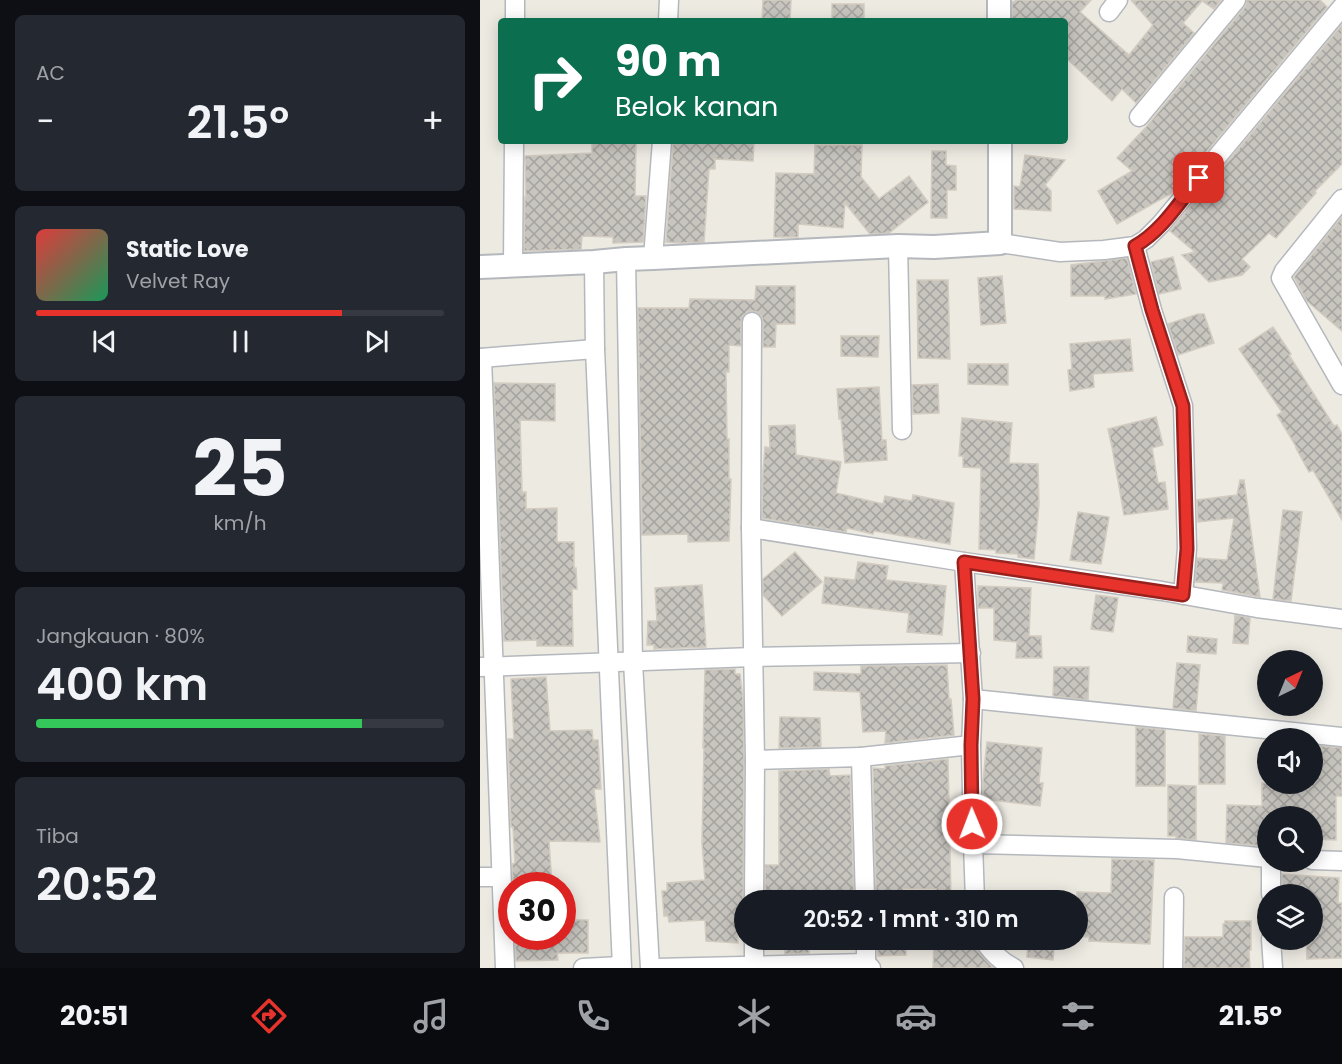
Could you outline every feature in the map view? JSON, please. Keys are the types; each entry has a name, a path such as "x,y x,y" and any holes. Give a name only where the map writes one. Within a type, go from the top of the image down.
{"street":[{"path":"515,0 515,18"},
{"path":"668,18 669,0"},
{"path":"999,0 999,18"},
{"path":"1139,117 1236,0"},
{"path":"480,267 898,246 934,247 1000,243 1060,252 1135,246 1146,240 1161,224 1342,7"},
{"path":"513,266 514,144"},
{"path":"652,258 662,144"},
{"path":"1000,144 1000,243"},
{"path":"1342,200 1284,271 1281,278 1342,385"},
{"path":"898,246 902,430"},
{"path":"1135,246 1152,310 1183,406 1187,549 1183,595"},
{"path":"626,259 633,662 650,968"},
{"path":"584,968 622,967 595,349 594,262"},
{"path":"752,322 754,890"},
{"path":"500,872 489,773 481,358 595,349"},
{"path":"751,528 1257,608 1342,619"},
{"path":"964,562 973,699 971,745 975,890"},
{"path":"487,667 753,657 971,653"},
{"path":"973,699 1342,737"},
{"path":"755,760 861,757 971,745"},
{"path":"861,757 865,890"},
{"path":"973,844 1177,849 1257,859"},
{"path":"1323,860 1342,861"},
{"path":"480,877 498,877"},
{"path":"1173,968 1174,897"},
{"path":"504,950 505,968"},
{"path":"754,950 754,965"},
{"path":"655,968 754,965 869,966 867,950"},
{"path":"990,950 1014,968"},
{"path":"1272,950 1274,968"}],"building":[{"path":"763,0 791,0 790,18 762,18"},
{"path":"1018,0 1091,0 1080,12 1129,55 1153,25 1131,0 1221,0 1214,9 1202,1 1183,23 1194,33 1136,103 1122,89 1112,101 1068,60 1068,18 1012,18 1012,2"},
{"path":"1247,0 1320,0 1327,7 1172,193 1117,224 1098,191 1132,171 1117,158 1147,126 1245,7"},
{"path":"832,4 864,4 864,18 832,18"},
{"path":"1342,25 1342,164 1315,191 1316,193 1276,238 1269,233 1242,259 1250,267 1242,275 1209,282 1182,255 1195,252 1170,231"},
{"path":"592,144 636,144 635,196 646,196 643,242 613,243 613,237 582,236 581,249 524,251 525,156 592,153"},
{"path":"673,144 754,144 753,161 715,159 715,169 709,169 704,242 666,242"},
{"path":"815,145 862,145 861,177 879,199 909,176 928,202 889,233 870,234 845,203 843,228 798,224 798,237 774,237 776,173 814,174"},
{"path":"932,151 946,151 946,165 956,166 956,190 947,190 947,218 931,218"},
{"path":"1025,155 1065,160 1045,185 1051,191 1051,211 1014,209 1014,186 1020,187"},
{"path":"1342,217 1342,331 1307,301 1294,277"},
{"path":"1173,257 1181,289 1159,294 1151,262"},
{"path":"1127,258 1136,294 1105,299 1105,296 1071,296 1071,265"},
{"path":"1002,276 1006,323 981,325 978,278"},
{"path":"917,280 948,280 950,359 918,358"},
{"path":"756,286 795,286 795,324 776,324 775,347 763,347 762,317 757,312 747,312 741,321 741,346 729,345 729,372 726,372 727,439 729,439 729,479 731,479 729,541 688,542 688,534 642,535 638,308 689,308 690,299 755,300"},
{"path":"1204,314 1214,343 1178,355 1168,324"},
{"path":"1273,327 1334,426 1337,425 1342,434 1342,520 1313,470 1309,472 1277,415 1282,412 1239,349"},
{"path":"841,336 879,336 878,357 841,356"},
{"path":"1130,339 1133,371 1093,374 1094,387 1070,391 1068,370 1072,369 1070,344"},
{"path":"968,364 1008,364 1008,385 968,384"},
{"path":"494,383 555,384 555,421 520,420 522,492 526,492 526,509 557,508 557,542 574,542 577,589 572,589 573,646 537,646 537,640 504,641"},
{"path":"938,384 939,413 913,414 912,385"},
{"path":"879,387 882,440 886,440 887,460 845,463 837,389"},
{"path":"1156,417 1163,445 1152,448 1158,483 1165,482 1168,509 1124,515 1108,429"},
{"path":"962,418 1012,423 1009,463 1038,464 1039,504 1034,559 1018,557 1018,554 996,553 996,550 979,549 981,468 963,467 963,456 959,456"},
{"path":"795,425 796,455 841,462 836,493 883,504 885,496 912,501 913,495 954,503 950,544 874,531 873,534 847,528 846,532 762,518 765,447 770,448 769,426"},
{"path":"1240,480 1244,480 1260,597 1222,590 1223,583 1195,582 1197,558 1227,560 1234,518 1198,522 1197,500 1237,495"},
{"path":"1283,510 1302,512 1291,601 1273,599"},
{"path":"1078,512 1109,517 1101,564 1070,560"},
{"path":"795,552 822,582 782,616 763,595 763,579"},
{"path":"858,562 888,566 886,580 946,586 942,635 907,632 909,613 822,603 825,577 855,580"},
{"path":"702,585 706,647 654,649 654,645 647,645 648,621 657,621 655,588"},
{"path":"978,586 1031,588 1029,636 1041,636 1042,658 1016,658 1017,642 994,640 994,608 978,608"},
{"path":"1096,595 1118,598 1113,632 1091,629"},
{"path":"1235,615 1250,618 1248,644 1233,643"},
{"path":"1188,636 1217,639 1216,654 1187,652"},
{"path":"1177,663 1200,665 1196,711 1173,708"},
{"path":"947,665 954,735 885,743 886,731 863,732 860,692 814,690 814,672 861,674 861,666"},
{"path":"1054,667 1089,667 1088,700 1053,696"},
{"path":"735,669 735,674 740,674 743,699 743,890 734,890 734,943 706,941 705,920 669,922 668,916 664,916 662,891 667,891 667,883 705,880 702,843 705,670"},
{"path":"546,677 550,731 592,730 593,740 598,740 601,789 594,789 600,842 549,841 551,872 512,872 512,864 515,863 513,827 511,827 508,739 514,739 511,679"},
{"path":"780,717 820,718 821,747 779,748"},
{"path":"1136,727 1165,730 1165,786 1136,786"},
{"path":"1199,734 1225,736 1225,784 1199,784"},
{"path":"987,742 1042,748 1039,783 1043,783 1040,806 983,799"},
{"path":"1323,746 1342,748 1342,796 1336,796 1336,840 1323,839 1323,806 1262,806 1262,794 1323,794"},
{"path":"948,759 951,890 876,890 873,768 885,769 885,766"},
{"path":"829,769 830,776 850,775 854,890 765,890 765,865 779,865 779,771"},
{"path":"1168,785 1196,786 1196,840 1168,836"},
{"path":"1227,805 1262,806 1257,806 1257,845 1226,843"},
{"path":"1112,859 1154,860 1150,944 1089,941 1088,892 1111,893"},
{"path":"1282,874 1339,878 1338,903 1342,903 1342,958 1307,959 1307,950 1323,950 1323,884 1282,884"},
{"path":"576,920 588,920 588,953 557,953 558,960 516,961 516,950 576,950"},
{"path":"1225,921 1251,921 1250,968 1184,968 1185,937 1223,937"},
{"path":"785,950 809,950 809,953 785,954"},
{"path":"878,950 906,950 906,955 878,956"},
{"path":"934,950 977,950 993,968 933,968"},
{"path":"1027,950 1054,950 1053,960 1027,957"}],"route":[{"path":"972,824 973,699 964,562 1183,595 1187,549 1183,406 1152,310 1135,246 1146,240 1199,178"}]}
